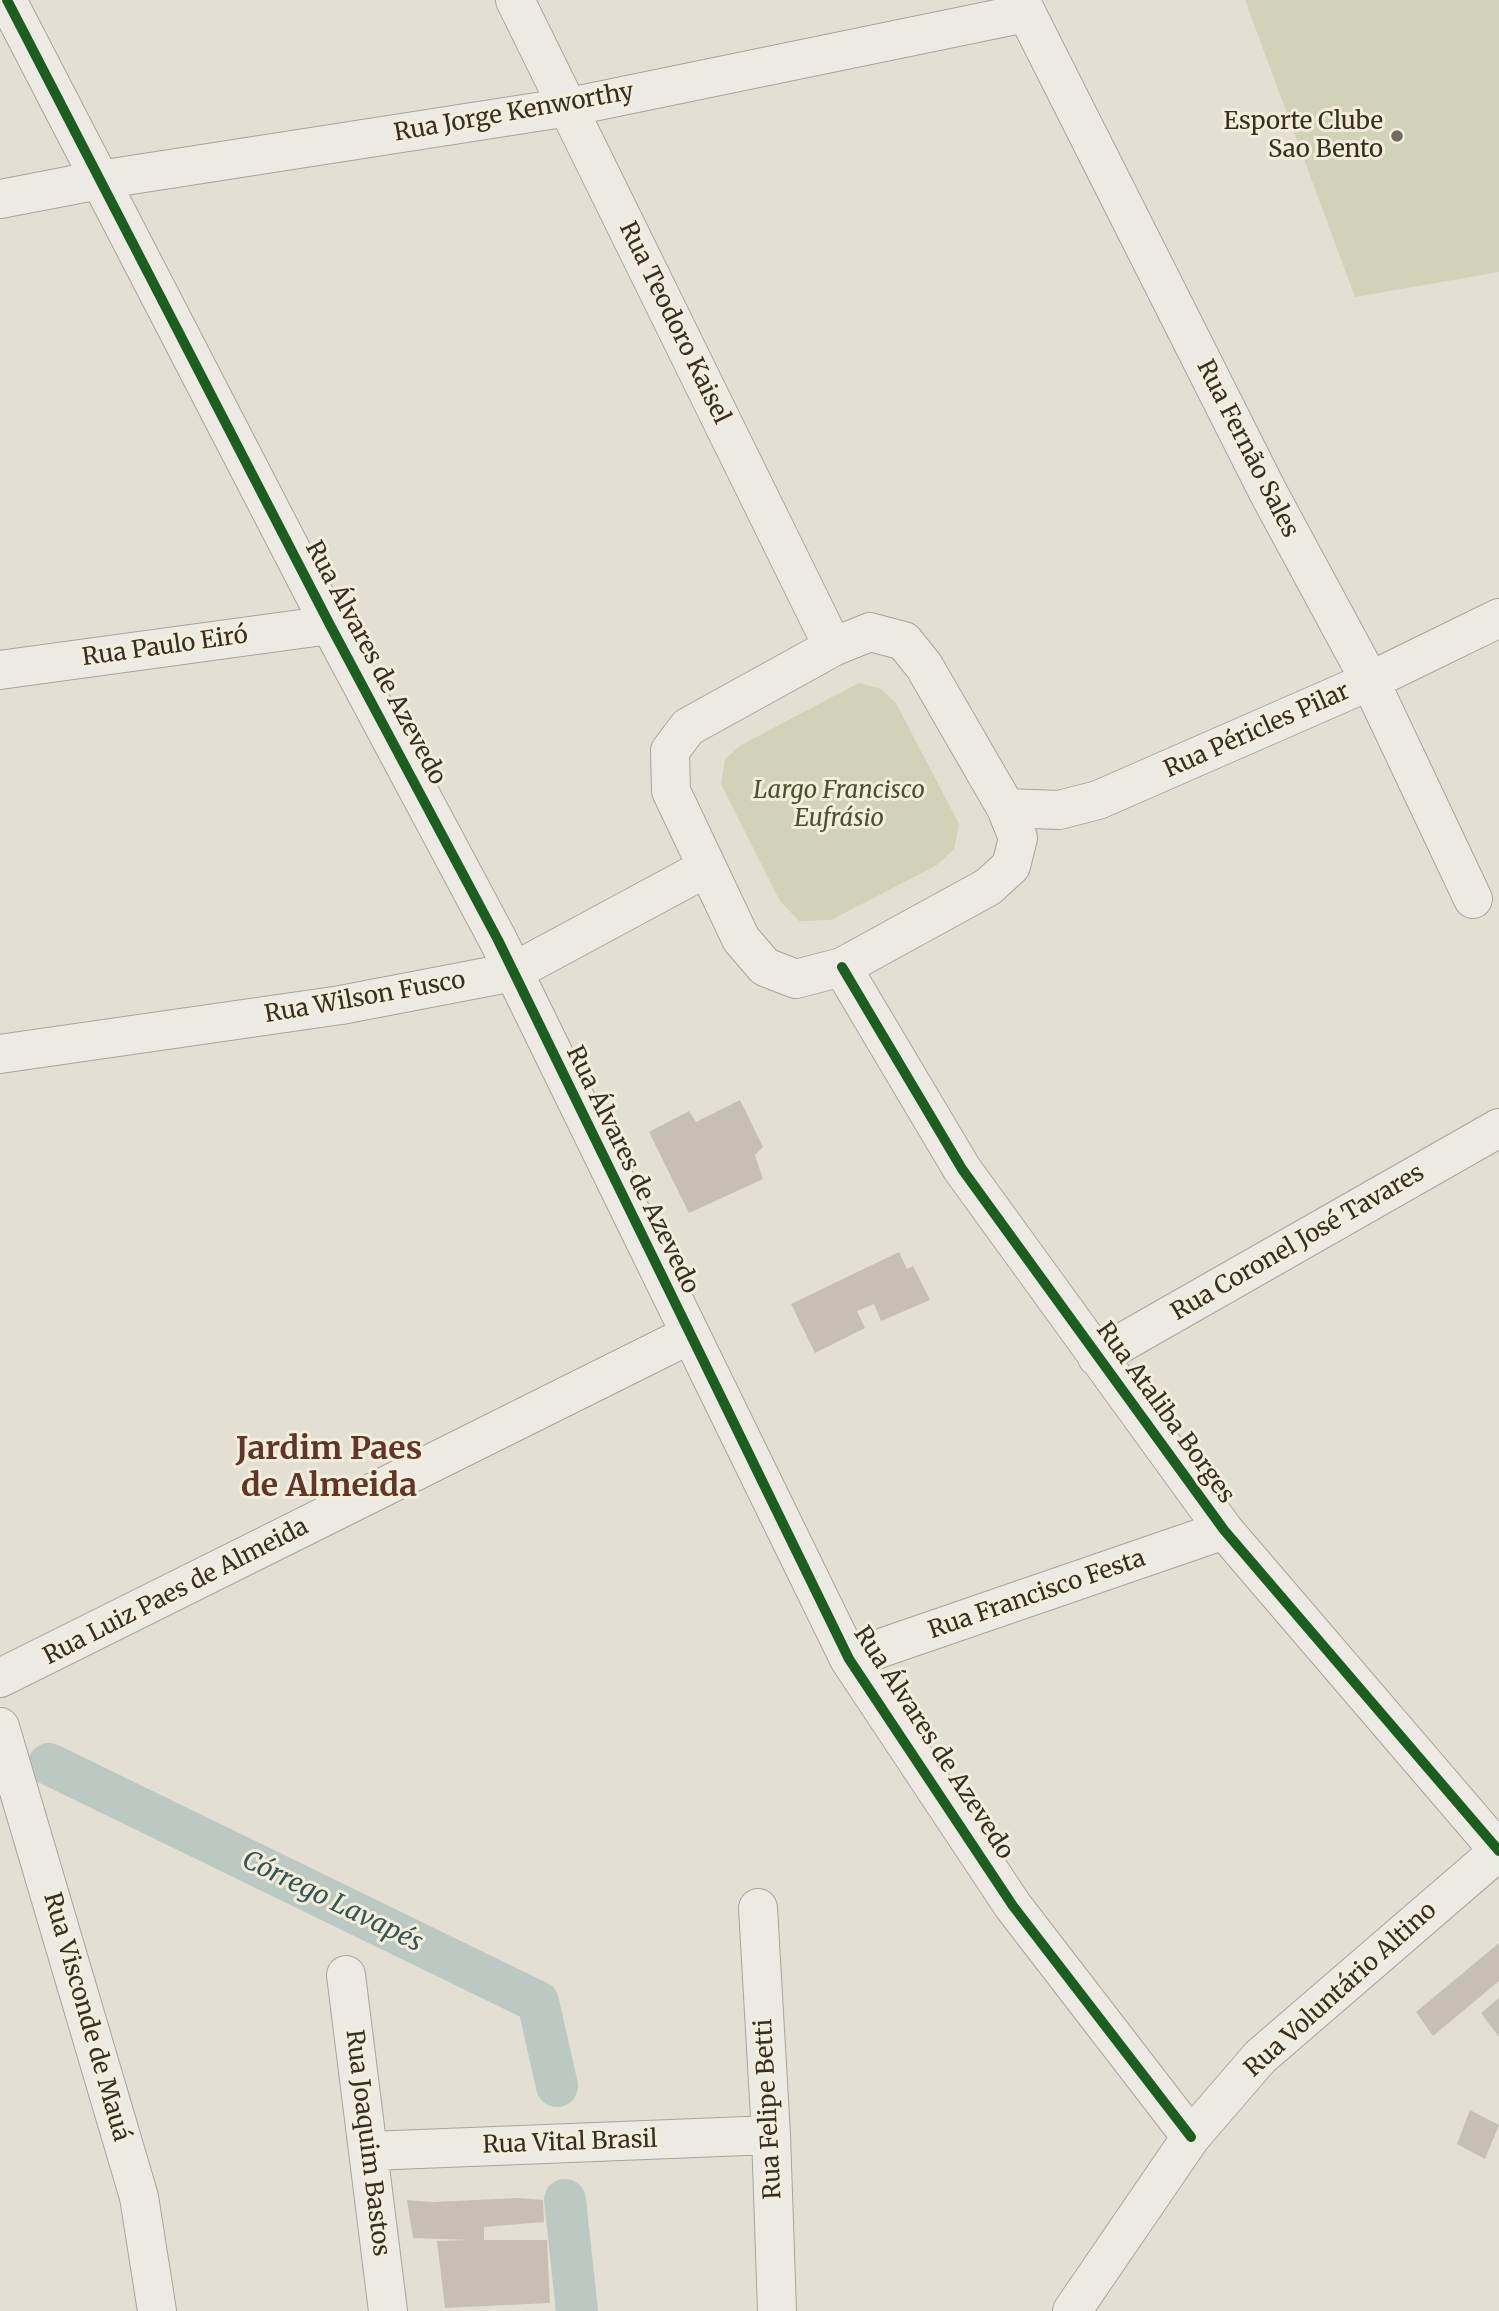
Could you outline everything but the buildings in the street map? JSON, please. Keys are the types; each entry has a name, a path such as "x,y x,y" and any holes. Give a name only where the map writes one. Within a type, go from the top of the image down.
{"street":[{"name":"Rua Álvares de Azevedo","path":"6,0 513,972 849,1659 1013,1906 1191,2137"},
{"name":"Rua Teodoro Kaisel","path":"515,0 833,648"},
{"name":"Rua Jorge Kenworthy","path":"0,199 99,180 569,107 1023,6"},
{"name":"Rua Fernão Sales","path":"1023,6 1262,480 1370,681 1473,899"},
{"name":"Rua Péricles Pilar","path":"1006,808 1059,810 1098,800 1370,681 1499,618"},
{"name":"Rua Paulo Eiró","path":"0,670 330,625"},
{"path":"870,632 904,641 924,666 1006,808 1018,838 1011,866 988,887 842,967 796,979 765,967 741,939 671,791 670,751 688,727 833,648 870,632"},
{"name":"Rua Wilson Fusco","path":"0,1054 341,1005 513,972 706,868"},
{"name":"Rua Ataliba Borges","path":"842,967 962,1169 1224,1530 1499,1851"},
{"name":"Rua Coronel José Tavares","path":"1097,1357 1499,1128"},
{"name":"Rua Luiz Paes de Almeida","path":"0,1678 689,1335"},
{"name":"Rua Francisco Festa","path":"849,1659 1224,1530"},
{"name":"Rua Visconde de Mauá","path":"0,1727 139,2197 157,2311"},
{"name":"Rua Voluntário Altino","path":"1072,2311 1191,2137 1260,2057 1499,1851"},
{"name":"Rua Felipe Betti","path":"758,1908 771,2135 777,2311"},
{"name":"Rua Joaquim Bastos","path":"346,1975 388,2311"},
{"name":"Rua Vital Brasil","path":"370,2151 771,2135"}],"green space":[{"name":"Esporte Clube Sao Bento","path":"1245,0 1499,0 1499,272 1355,297"},
{"name":"Largo Francisco Eufrásio","path":"859,683 881,689 896,703 959,824 954,849 937,865 831,920 799,921 780,901 721,784 725,759 741,745"}],"waterway":[{"name":"Córrego Lavapés","path":"49,1764 538,2002 557,2086"},
{"name":"Córrego Lavapés","path":"565,2200 577,2311"}],"cycle path":[{"path":"7,0 330,625 498,940 849,1659 1013,1906 1191,2137"},
{"path":"842,967 962,1169 1224,1530 1499,1851"}],"place":[{"name":"Esporte Clube Sao Bento","path":"1397,136"}],"district":[{"name":"Jardim Paes de Almeida","path":"329,1468"}]}
